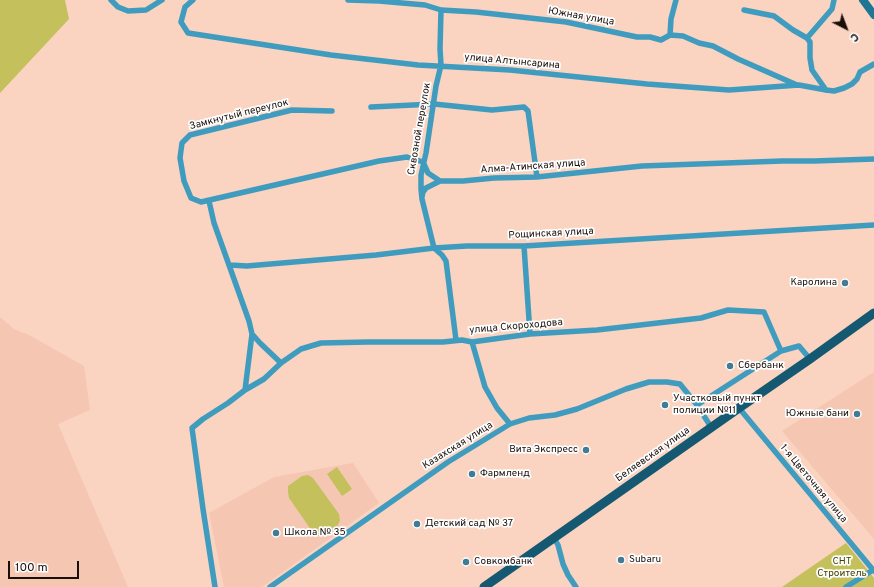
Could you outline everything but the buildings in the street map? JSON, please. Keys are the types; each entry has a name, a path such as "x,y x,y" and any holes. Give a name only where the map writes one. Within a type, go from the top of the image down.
{"main road":[{"name":"Беляевская улица","path":"484,587 711,427 810,360 874,313"}],"street":[{"path":"112,0 118,7 128,11 146,10 162,0"},
{"name":"улица Алтынсарина","path":"192,0 185,7 181,22 188,33 358,58 418,65 441,65 510,70 647,84 729,90 799,86 834,91 852,84 857,79 860,72 874,64"},
{"name":"Южная улица","path":"348,0 425,5 441,10 476,12 566,22 637,37 650,37 660,40 670,35 683,36 699,43 713,46 738,59 799,86"},
{"path":"670,35 671,19 676,0"},
{"path":"807,38 832,9 834,0"},
{"path":"863,0 874,15"},
{"name":"Сквозной переулок","path":"441,10 441,65 436,86 426,153 420,175 422,199 434,248 446,261 456,340"},
{"path":"744,10 774,16 807,38 810,42 812,70 826,90"},
{"path":"371,107 434,104 492,110 524,107 528,111 537,177"},
{"name":"Замкнутый переулок","path":"209,201 201,202 191,198 184,181 180,158 182,142 190,135 292,110 332,111"},
{"path":"244,390 252,334 230,265 214,223 209,201 379,161 408,157 423,162 428,173 440,181 426,188 423,192 422,199"},
{"name":"Алма-Атинская улица","path":"440,181 463,182 494,178 537,177 642,166 782,161 874,160"},
{"name":"Рощинская улица","path":"230,265 248,266 434,248 467,246 524,246 874,225"},
{"path":"524,246 530,334"},
{"name":"улица Скороходова","path":"215,587 192,428 244,390 264,379 281,363 301,349 321,343 443,342 456,340 472,342 530,334 596,330 701,318 728,310 736,310 764,312 781,351"},
{"path":"252,334 281,363"},
{"path":"472,342 485,387 497,408 510,424"},
{"path":"711,427 697,405 781,351 799,346 810,360"},
{"name":"Казахская улица","path":"270,587 448,462 510,424 529,418 555,415 577,409 626,389 649,382 680,384 697,405"},
{"name":"1-я Цветочная улица","path":"739,408 873,570"},
{"path":"554,538 558,545 563,564 576,587"},
{"path":"846,587 873,570"}],"shaded area":[{"path":"0,317 14,329 29,335 84,366 90,410 58,424 128,587 0,587"},
{"path":"874,372 874,539 782,431"},
{"name":"Школа № 35","path":"353,463 379,503 262,587 224,587 209,513 274,477"}],"green space":[{"path":"0,0 65,0 69,19 0,93"},
{"path":"337,467 352,489 342,496 327,474"},
{"path":"308,475 313,478 339,514 340,521 336,528 325,536 318,536 314,534 289,498 288,486 302,476"},
{"name":"СНТ Строитель","path":"846,543 874,578 874,587 782,587"}],"place":[{"name":"Каролина","path":"845,283"},
{"name":"Сбербанк","path":"730,366"},
{"name":"Участковый пункт полиции №11","path":"665,405"},
{"name":"Южные бани","path":"857,414"},
{"name":"Вита Экспресс","path":"586,450"},
{"name":"Фармленд","path":"472,474"},
{"name":"Детский сад № 37","path":"417,524"},
{"name":"Школа № 35","path":"276,533"},
{"name":"Subaru","path":"621,560"},
{"name":"Совкомбанк","path":"466,562"}]}
